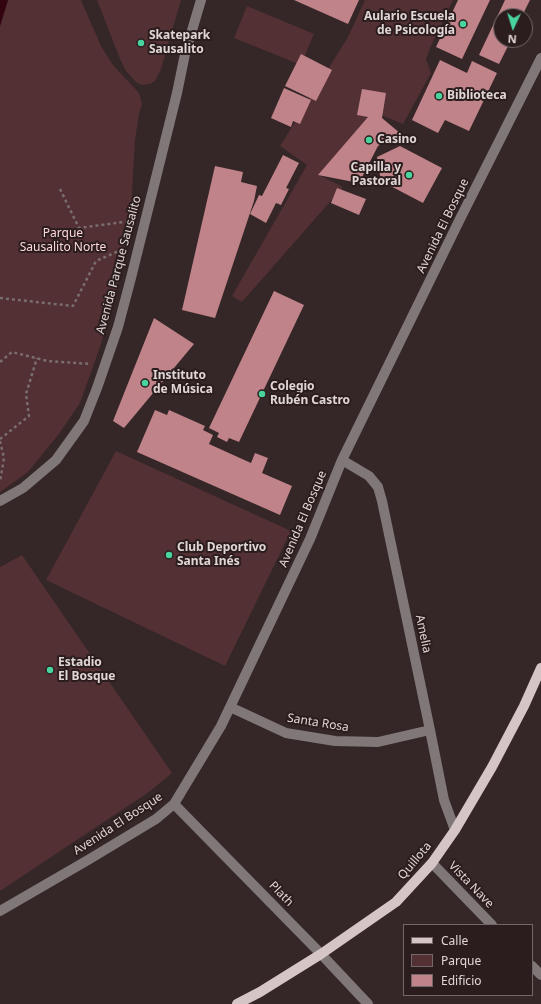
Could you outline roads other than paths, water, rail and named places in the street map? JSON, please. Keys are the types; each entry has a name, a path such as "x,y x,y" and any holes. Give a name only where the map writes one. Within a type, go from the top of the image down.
{"main road":[{"name":"Quillota","path":"237,1004 260,992 321,954 396,902 432,863 455,830 492,767 524,706 541,668"}],"street":[{"name":"Avenida Parque Sausalito","path":"0,501 23,488 56,460 84,421 118,327 146,219 185,54 201,0"},
{"name":"Avenida El Bosque","path":"0,912 156,819 174,804 221,726 310,539 342,460 453,233 541,58"},
{"name":"Amelia","path":"342,460 369,476 378,486 444,800 455,830"},
{"name":"Santa Rosa","path":"230,707 286,732 336,741 378,742 430,730"},
{"name":"Plath","path":"174,804 368,1004"},
{"name":"Vista Nave","path":"432,863 491,924"},
{"path":"533,967 541,975"}],"place":[{"name":"Aulario Escuela de Psicología","path":"463,24"},
{"name":"Skatepark Sausalito","path":"141,43"},
{"name":"Biblioteca","path":"439,96"},
{"name":"Casino","path":"369,140"},
{"name":"Capilla y Pastoral","path":"409,175"},
{"name":"Instituto de Música","path":"145,383"},
{"name":"Colegio Rubén Castro","path":"262,394"},
{"name":"Club Deportivo Santa Inés","path":"169,555"},
{"name":"Estadio El Bosque","path":"50,670"}],"park label":[{"name":"Parque Sausalito Norte","path":"63,241"}]}
